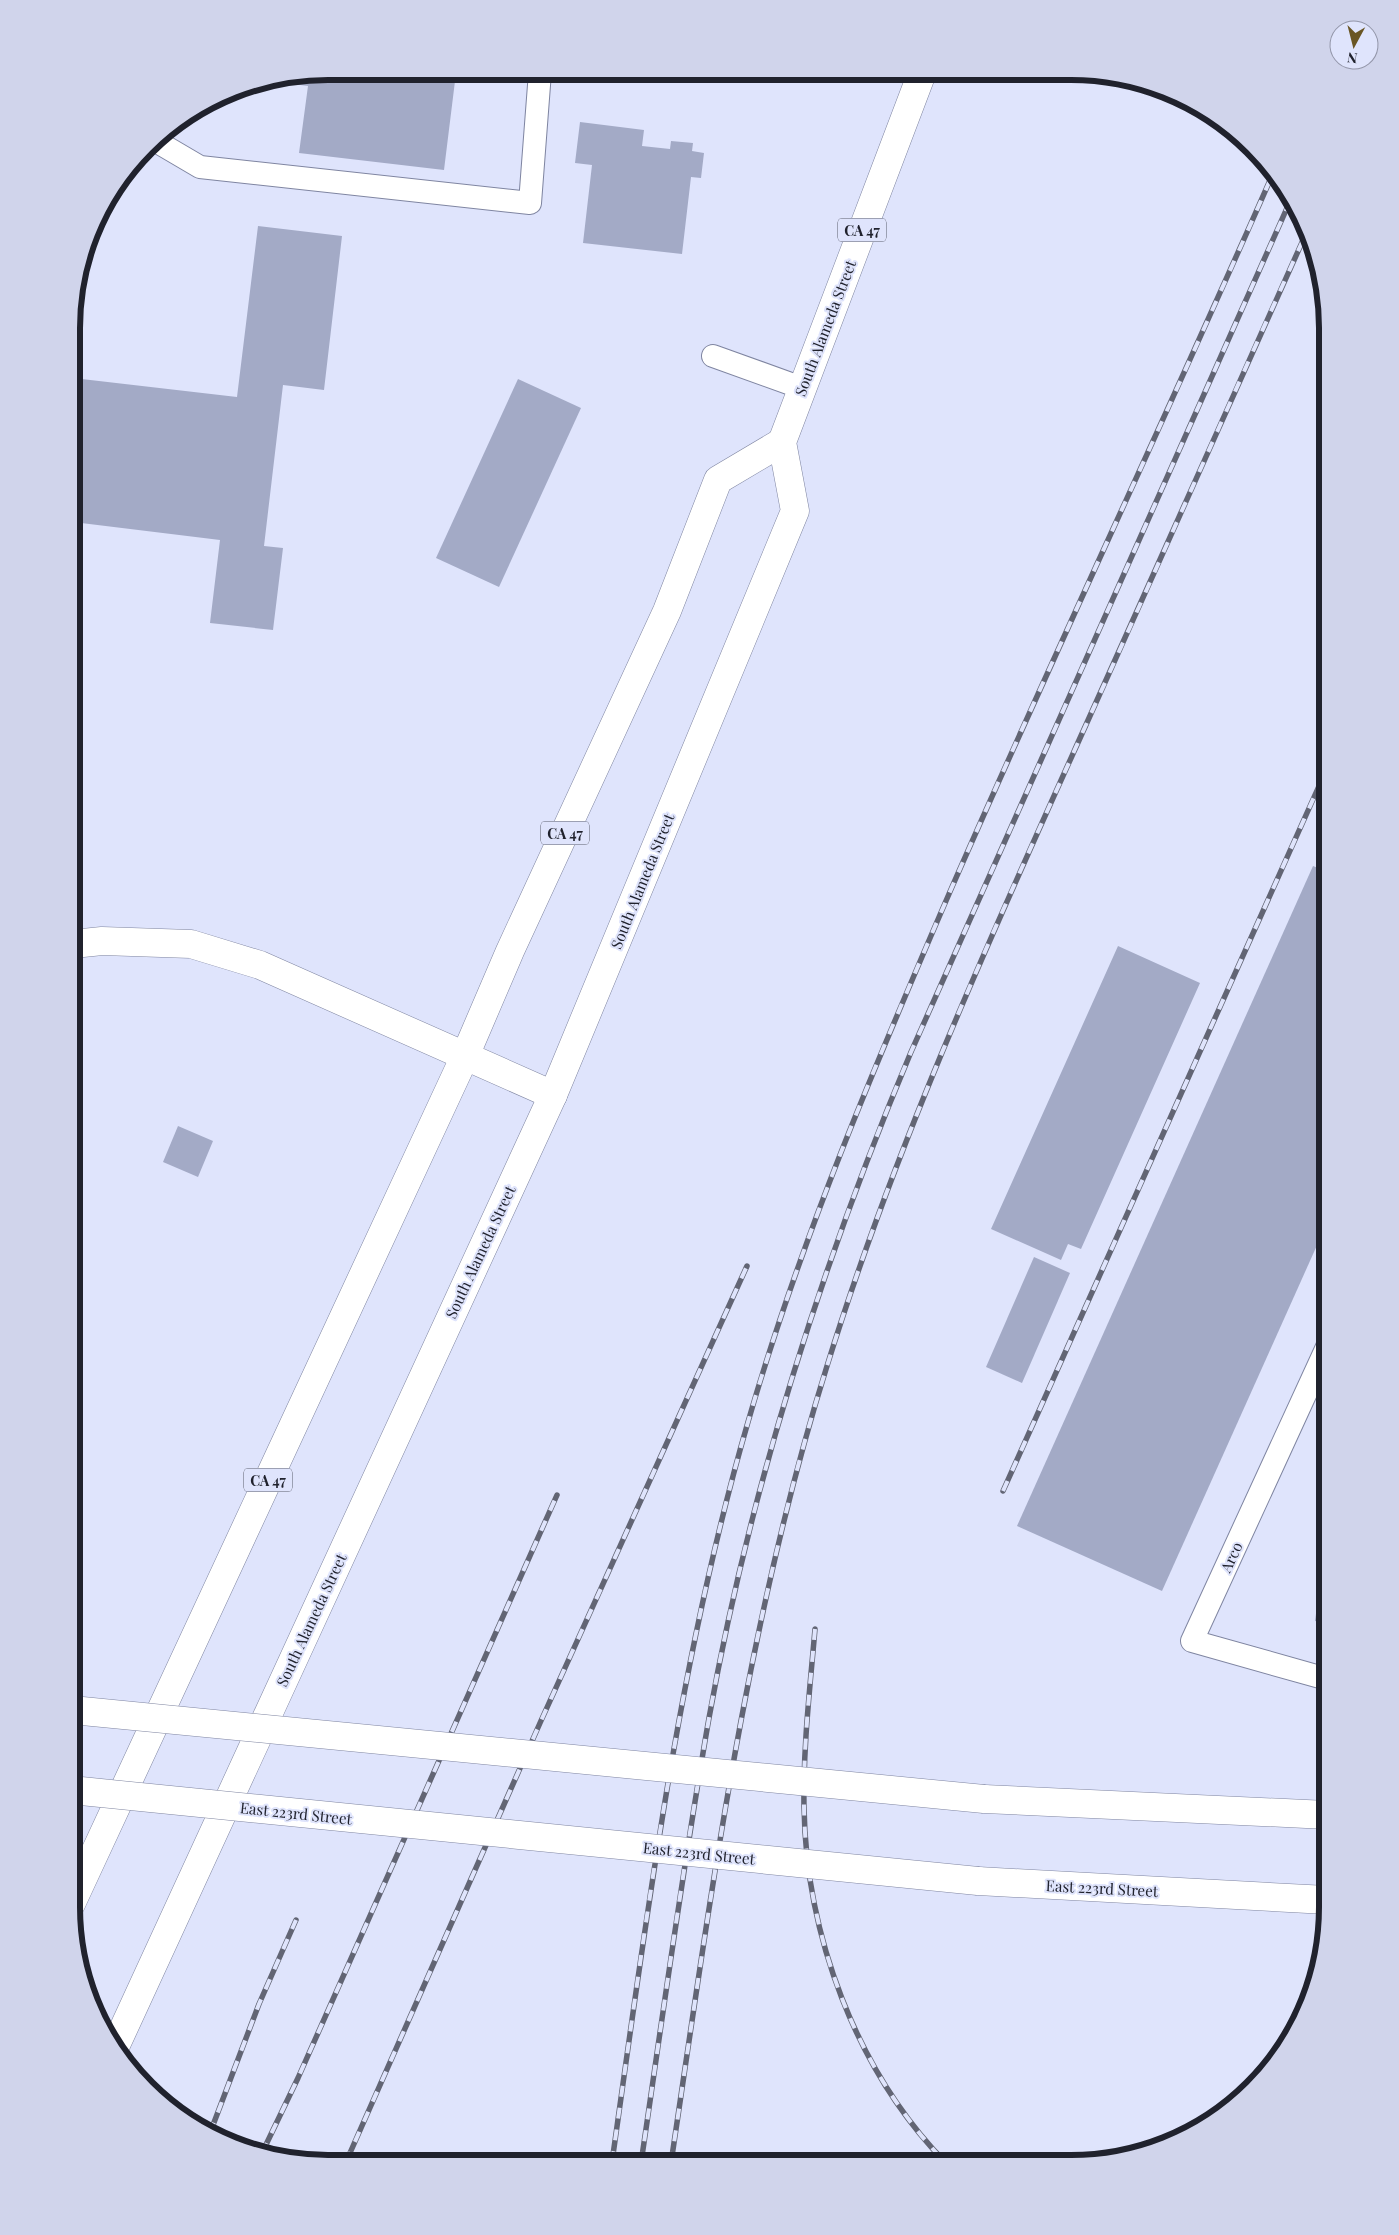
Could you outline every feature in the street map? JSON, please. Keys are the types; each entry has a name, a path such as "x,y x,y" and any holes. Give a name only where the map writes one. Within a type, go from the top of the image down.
{"main road":[{"name":"South Alameda Street","path":"118,2039 553,1095 794,511 782,442 919,80"},
{"name":"CA 47","path":"80,1885 465,1056 510,951 667,610 718,480 782,442"},
{"path":"80,943 102,941 191,944 260,965 553,1095"},
{"path":"80,1711 984,1799 1319,1815"},
{"name":"East 223rd Street","path":"80,1791 978,1881 1319,1900"}],"lane":[{"path":"161,144 200,167 530,203 539,80"},
{"path":"713,356 802,388"},
{"name":"Arco","path":"1319,1364 1192,1641 1319,1677"}],"building":[{"path":"328,80 455,81 444,170 299,153 308,86 288,83"},
{"path":"580,122 644,130 642,146 670,149 671,141 693,143 692,151 704,153 701,178 691,177 682,254 583,243 592,165 575,163"},
{"path":"258,226 342,236 324,390 283,385 264,546 283,548 273,630 210,623 220,540 80,523 80,379 237,397"},
{"path":"518,379 581,408 499,587 436,558"},
{"path":"1313,866 1319,868 1319,1241 1162,1591 1017,1526"},
{"path":"1118,946 1200,983 1081,1249 1068,1244 1061,1260 991,1229"},
{"path":"178,1126 213,1141 198,1177 163,1162"},
{"path":"1034,1257 1070,1273 1022,1383 986,1367"},
{"path":"1319,1592 1319,1622 1315,1621"}],"railway":[{"path":"613,2155 652,1883 683,1697 723,1513 769,1353 841,1152 952,887 1270,180"},
{"path":"642,2155 690,1829 726,1632 745,1547 767,1463 818,1296 847,1214 911,1052 1287,207"},
{"path":"672,2155 717,1861 753,1661 774,1562 799,1464 827,1366 854,1284 883,1203 946,1042 1303,240"},
{"path":"1003,1491 1319,786"},
{"path":"349,2155 540,1723 747,1266"},
{"path":"265,2147 298,2078 557,1495"},
{"path":"815,1629 804,1785 807,1855 814,1904 826,1952 842,1998 862,2044 886,2087 914,2127 939,2155"},
{"path":"213,2126 259,2004 296,1920"}]}
